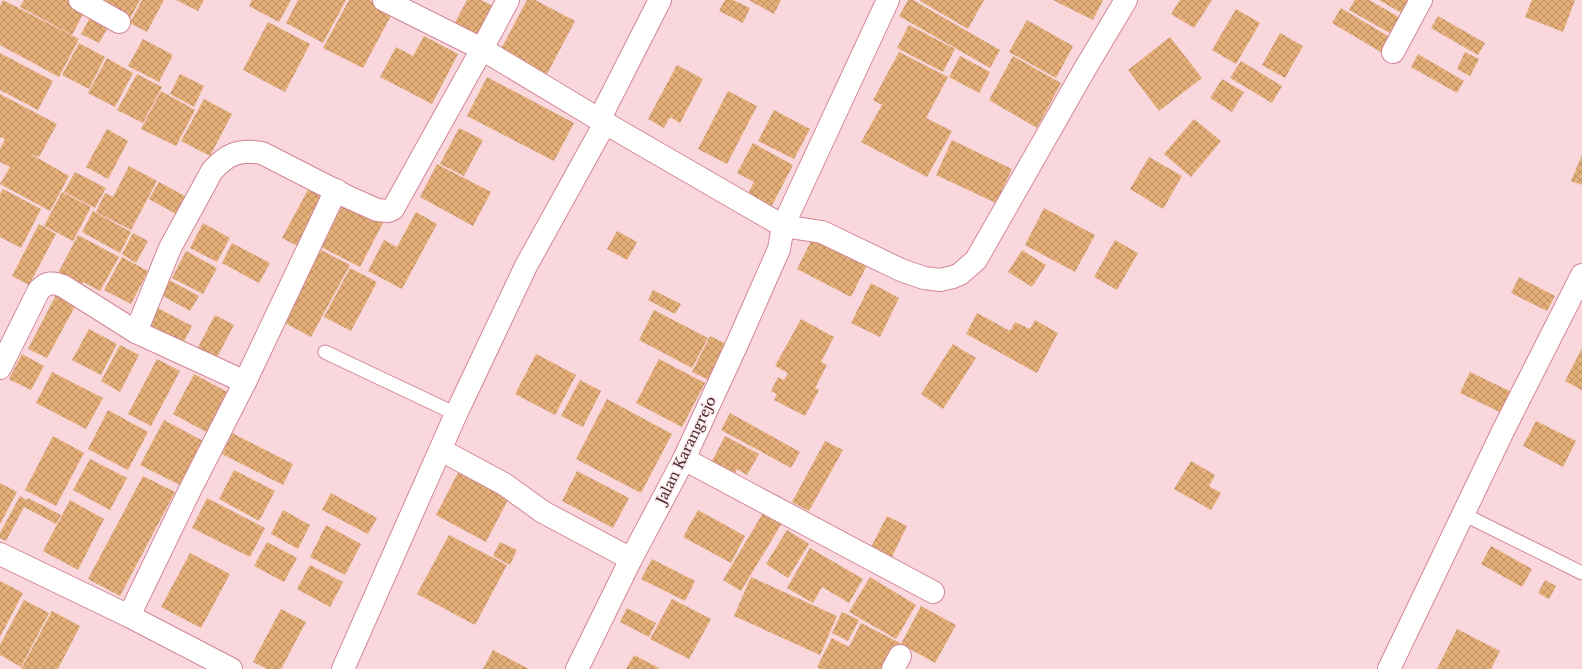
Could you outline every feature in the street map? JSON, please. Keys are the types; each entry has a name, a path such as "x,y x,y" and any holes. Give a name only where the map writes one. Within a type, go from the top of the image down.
{"street":[{"path":"80,0 119,22"},
{"path":"384,0 482,49 602,121 783,226 822,232 901,270 924,278 940,280 960,274 976,260 1126,0"},
{"path":"136,332 170,248 212,170 230,155 250,151 262,153 377,210 388,211 393,209 508,0"},
{"path":"343,669 456,414 526,266 602,121 660,0"},
{"name":"Jalan Karangrejo","path":"577,669 631,559 684,460 769,274 779,249 783,226 888,0"},
{"path":"1393,52 1421,0"},
{"path":"128,616 245,382 336,190"},
{"path":"1389,669 1463,514 1582,275"},
{"path":"0,368 39,290 48,283 63,286 136,332 245,382"},
{"path":"441,450 504,484 543,512 631,559"},
{"path":"684,460 933,592"},
{"path":"0,554 128,616 231,669"}],"lane":[{"path":"324,352 456,414"},
{"path":"1463,514 1582,573"}],"building":[{"path":"3,0 79,39 59,77 0,45 0,6"},
{"path":"24,0 78,0 88,5 72,35 20,7"},
{"path":"101,0 140,0 128,22"},
{"path":"142,0 164,0 147,32 130,23"},
{"path":"176,0 204,0 198,11"},
{"path":"252,0 291,0 279,22 249,6"},
{"path":"298,0 346,0 323,43 286,23"},
{"path":"349,0 370,0 393,12 363,68 323,48"},
{"path":"467,0 481,0 497,8 480,40 453,26"},
{"path":"527,0 535,0 575,21 547,74 501,49"},
{"path":"725,0 733,0 750,8 743,23 719,11"},
{"path":"750,0 781,0 774,14"},
{"path":"908,0 913,0 1000,50 990,68 899,16"},
{"path":"984,0 968,29 920,1"},
{"path":"1053,0 1103,0 1093,20"},
{"path":"1180,0 1212,0 1194,28 1171,14"},
{"path":"1355,0 1369,0 1404,20 1395,36 1349,10"},
{"path":"1379,0 1414,0 1405,15"},
{"path":"1532,0 1575,0 1563,32 1525,17"},
{"path":"1341,8 1393,39 1384,54 1332,23"},
{"path":"1236,9 1260,23 1236,64 1212,50"},
{"path":"93,12 111,22 99,43 81,34"},
{"path":"1438,16 1485,43 1478,55 1431,28"},
{"path":"1027,20 1073,46 1056,78 1009,52"},
{"path":"268,22 310,44 285,92 243,70"},
{"path":"909,25 955,49 943,72 897,48"},
{"path":"1280,33 1303,46 1285,78 1262,65"},
{"path":"424,36 458,54 432,104 380,77 396,47 413,56"},
{"path":"1170,37 1202,78 1159,111 1128,70"},
{"path":"143,39 173,55 159,82 128,66"},
{"path":"79,43 105,57 89,89 62,75"},
{"path":"899,52 948,77 926,118 952,131 927,177 861,142 882,105 873,100"},
{"path":"1465,52 1479,59 1470,76 1457,69"},
{"path":"0,53 53,81 38,110 0,90"},
{"path":"1418,54 1464,81 1457,93 1411,67"},
{"path":"960,56 990,72 979,93 949,77"},
{"path":"1013,56 1061,83 1037,128 989,100"},
{"path":"107,58 133,73 115,107 88,93"},
{"path":"1241,61 1282,86 1272,103 1230,78"},
{"path":"677,65 703,79 680,123 670,117 664,128 648,119"},
{"path":"137,74 162,87 143,123 117,110"},
{"path":"180,74 204,86 194,107 170,94"},
{"path":"487,77 574,123 554,161 467,116"},
{"path":"1222,79 1244,92 1232,112 1210,98"},
{"path":"161,91 195,110 176,146 141,129"},
{"path":"728,91 757,106 727,164 698,149"},
{"path":"0,94 57,124 39,157 29,153 69,176 50,211 0,184 10,167 0,162 0,149 5,139 0,137"},
{"path":"204,99 232,114 210,156 181,141"},
{"path":"774,110 810,129 794,159 758,141"},
{"path":"1194,119 1221,141 1191,177 1164,154"},
{"path":"459,128 483,140 464,176 440,164"},
{"path":"107,129 128,141 108,179 86,167"},
{"path":"952,140 1012,169 996,203 936,175"},
{"path":"753,143 793,165 769,211 745,199 754,182 737,173"},
{"path":"1582,155 1582,185 1571,181"},
{"path":"1149,157 1182,176 1163,209 1130,189"},
{"path":"437,164 491,192 473,226 420,197"},
{"path":"129,166 157,181 131,230 96,212 105,193 113,197"},
{"path":"75,172 106,188 95,208 64,192"},
{"path":"159,182 194,201 185,219 149,199"},
{"path":"310,186 330,197 303,249 282,238"},
{"path":"3,189 41,209 21,248 0,237 0,194"},
{"path":"62,192 91,207 73,241 44,226"},
{"path":"345,201 384,221 360,267 321,247"},
{"path":"1044,208 1095,235 1075,272 1025,245"},
{"path":"93,211 131,232 120,253 82,232"},
{"path":"416,212 437,224 402,289 368,271 384,240 397,247"},
{"path":"203,223 230,238 217,262 190,248"},
{"path":"39,224 56,234 29,285 12,276"},
{"path":"617,231 637,242 627,260 607,249"},
{"path":"133,233 148,241 136,263 122,254"},
{"path":"78,235 119,257 100,291 83,282 81,287 57,275"},
{"path":"814,235 868,263 851,297 797,269"},
{"path":"1115,240 1138,253 1117,290 1094,277"},
{"path":"232,243 270,263 259,283 222,263"},
{"path":"321,250 350,265 311,337 283,322"},
{"path":"1022,250 1046,265 1032,287 1008,272"},
{"path":"186,251 217,268 203,294 172,278"},
{"path":"122,257 148,271 131,304 104,290"},
{"path":"350,268 377,282 351,331 324,317"},
{"path":"1519,277 1555,296 1547,311 1511,293"},
{"path":"169,280 199,296 190,311 161,295"},
{"path":"871,283 899,298 880,337 851,323"},
{"path":"60,287 80,297 47,358 28,349"},
{"path":"653,290 681,304 675,314 648,300"},
{"path":"154,306 192,326 180,349 142,329"},
{"path":"654,310 708,338 692,368 639,340"},
{"path":"977,313 1010,331 1015,322 1030,329 1035,320 1058,333 1037,373 966,334"},
{"path":"215,315 234,325 214,363 195,353"},
{"path":"801,319 834,337 821,362 827,365 815,388 819,390 805,416 774,400 777,394 771,391 778,377 784,380 788,373 775,366"},
{"path":"89,329 117,344 101,375 72,360"},
{"path":"710,336 732,347 715,383 692,372"},
{"path":"953,344 976,358 943,409 921,394"},
{"path":"120,345 139,355 120,392 101,381"},
{"path":"1582,348 1582,390 1565,381"},
{"path":"22,354 44,366 31,390 9,379"},
{"path":"536,354 576,375 555,415 515,394"},
{"path":"157,359 180,371 151,426 128,414"},
{"path":"659,359 705,383 682,427 636,403"},
{"path":"52,372 103,398 86,429 36,403"},
{"path":"1470,372 1518,395 1508,416 1460,393"},
{"path":"194,374 231,394 210,434 173,414"},
{"path":"580,380 601,391 583,427 561,416"},
{"path":"607,399 672,434 641,493 576,459"},
{"path":"108,410 148,432 128,470 88,449"},
{"path":"730,413 800,452 791,468 721,430"},
{"path":"164,420 205,442 182,486 140,465"},
{"path":"1536,421 1576,441 1563,467 1523,446"},
{"path":"232,433 293,464 283,485 222,454"},
{"path":"53,436 84,453 56,506 25,490"},
{"path":"725,436 759,454 747,475 737,469 733,477 710,465"},
{"path":"825,441 843,450 809,511 792,502"},
{"path":"90,459 127,478 110,510 73,490"},
{"path":"1191,461 1215,475 1209,486 1221,493 1211,510 1174,489"},
{"path":"461,467 511,494 486,542 436,515"},
{"path":"234,470 275,491 259,521 219,499"},
{"path":"577,471 629,498 613,528 562,501"},
{"path":"143,476 175,492 120,596 88,579"},
{"path":"0,483 17,492 0,524"},
{"path":"331,493 377,518 368,534 322,510"},
{"path":"20,496 27,500 28,498 61,515 56,524 24,507 6,541 0,538 0,533"},
{"path":"207,498 265,528 250,557 192,528"},
{"path":"70,500 104,519 78,570 43,551"},
{"path":"283,510 310,525 298,549 271,534"},
{"path":"698,510 745,536 731,563 683,537"},
{"path":"763,513 782,523 741,591 723,580"},
{"path":"887,516 907,526 890,561 869,551"},
{"path":"326,525 361,544 345,575 310,557"},
{"path":"787,530 809,544 788,578 766,564"},
{"path":"449,535 507,565 475,625 417,594"},
{"path":"267,542 297,558 284,582 254,566"},
{"path":"500,542 517,550 510,565 493,556"},
{"path":"1491,546 1532,569 1522,587 1481,564"},
{"path":"810,548 863,579 849,603 822,587 813,603 787,588"},
{"path":"190,553 230,574 201,628 161,607"},
{"path":"652,559 695,581 685,601 641,579"},
{"path":"310,565 343,582 330,607 297,589"},
{"path":"751,577 837,616 820,655 734,616"},
{"path":"870,577 916,605 896,639 849,612"},
{"path":"1545,580 1556,586 1549,599 1538,593"},
{"path":"0,581 23,593 0,637"},
{"path":"672,599 711,619 689,659 650,639"},
{"path":"24,600 49,613 21,667 0,655 0,645"},
{"path":"921,606 956,625 935,663 901,644"},
{"path":"627,608 656,623 649,637 620,622"},
{"path":"281,609 306,622 281,669 267,669 253,662"},
{"path":"52,611 80,626 58,669 21,669"},
{"path":"842,612 859,620 848,641 832,633"},
{"path":"861,623 900,643 888,667 883,669 821,669 817,667 832,638 849,647"},
{"path":"1457,629 1500,651 1491,669 1437,669"},
{"path":"493,650 529,669 483,669"},
{"path":"634,655 659,668 626,669"}]}
